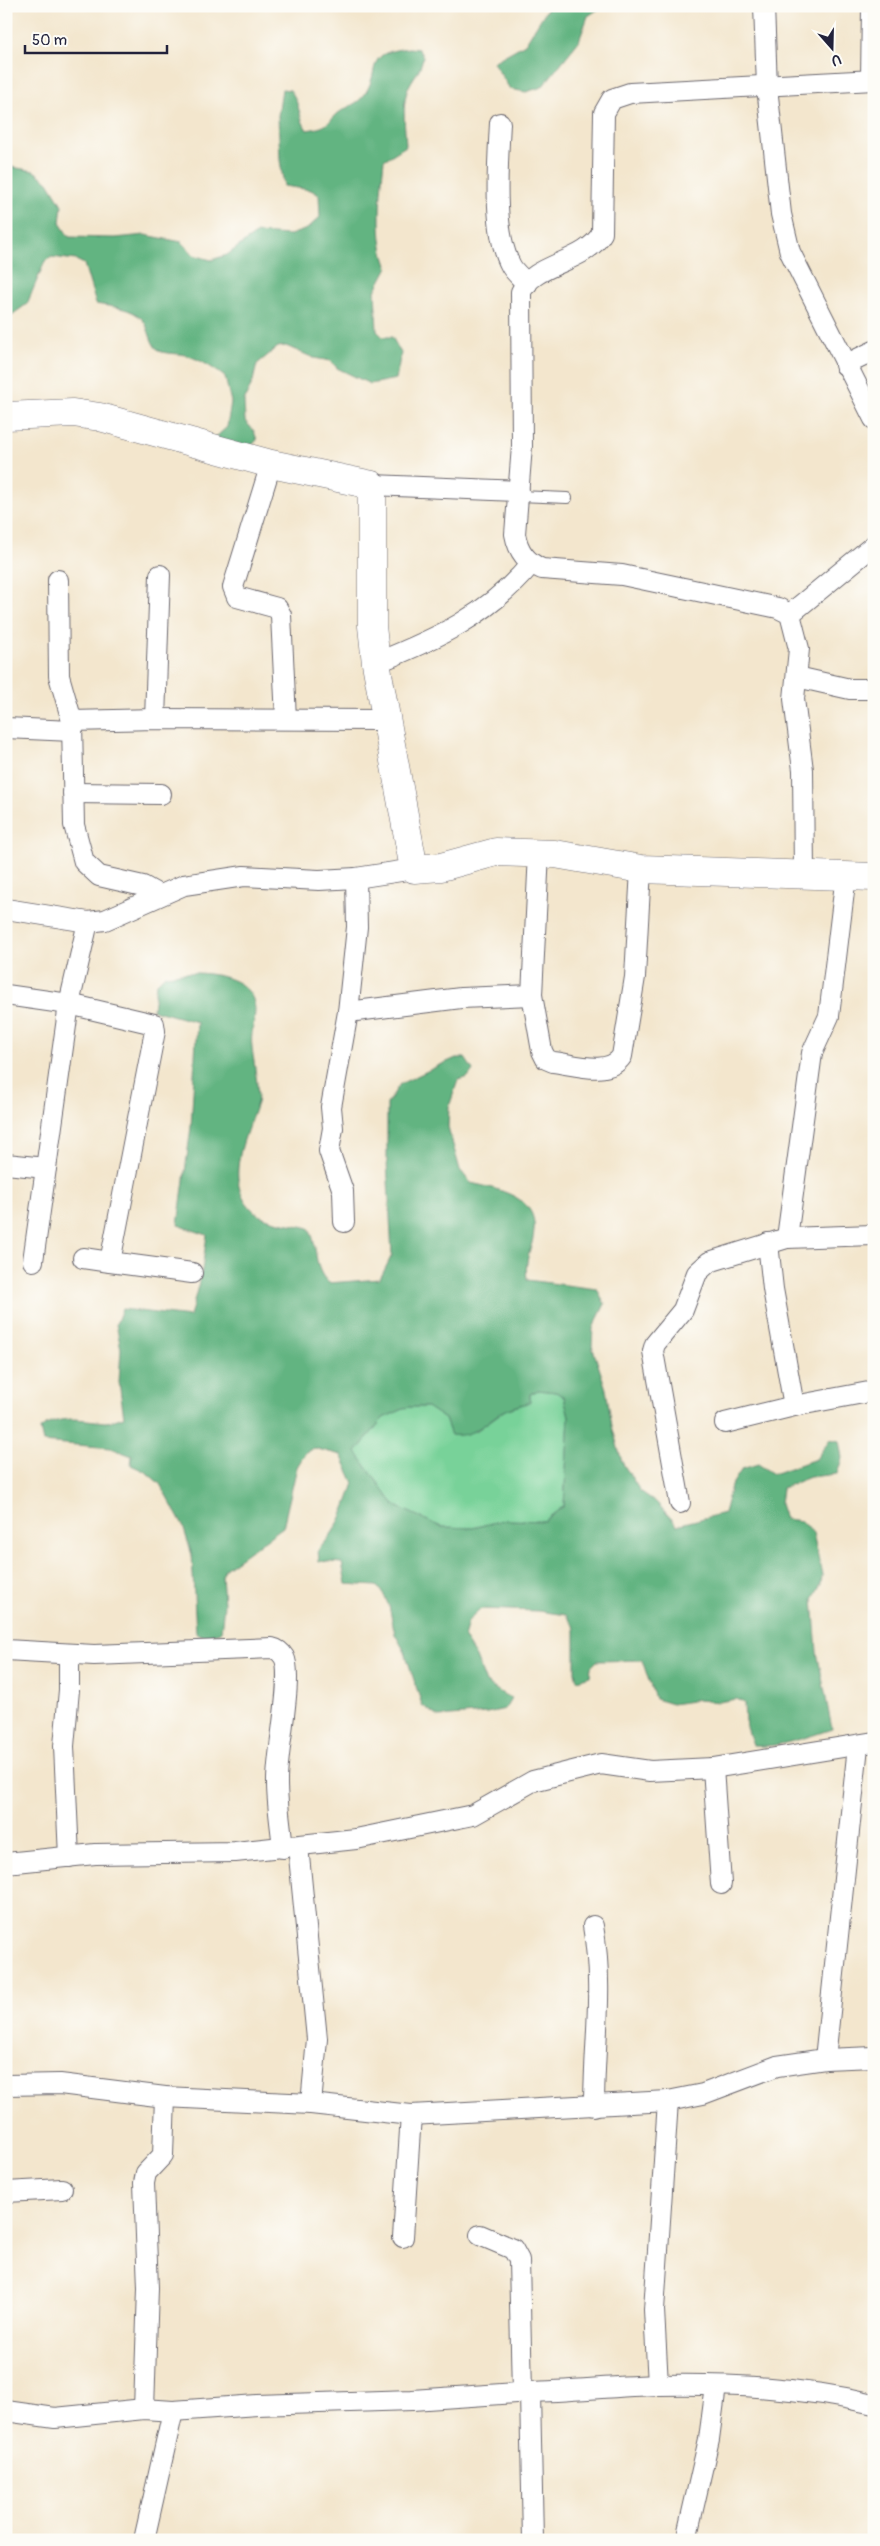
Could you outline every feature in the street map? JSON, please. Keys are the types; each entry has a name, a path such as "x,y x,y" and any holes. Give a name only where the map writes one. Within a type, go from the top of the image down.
{"street":[{"path":"764,6 767,87 781,214 790,252 845,365 874,419"},
{"path":"804,874 803,770 794,699 799,649 790,614 778,608 622,575 559,572 531,564 524,556 515,534 522,446 522,292 526,284 536,276 591,246 602,233 604,113 612,99 630,93 873,80 872,6"},
{"path":"500,124 498,189 502,238 511,266 526,284"},
{"path":"845,365 874,352"},
{"path":"6,416 73,414 100,417 271,464 372,485 519,493"},
{"path":"271,464 233,587 236,598 277,608 281,615 286,719"},
{"path":"372,485 371,583 376,663 414,869"},
{"path":"790,614 874,545"},
{"path":"376,663 439,637 474,615 513,586 531,564"},
{"path":"155,718 160,575"},
{"path":"58,580 59,676 72,726 74,825 84,862 99,876 143,886 159,895"},
{"path":"797,677 850,689 874,689"},
{"path":"6,728 72,726 155,718 387,720"},
{"path":"73,793 162,794"},
{"path":"6,909 88,922 105,920 184,885 244,876 319,880 356,878 441,866 496,852 539,853 589,859 641,869 846,875 874,878"},
{"path":"539,853 532,995 542,1051 548,1060 601,1068 618,1061 622,1056 635,976 641,869"},
{"path":"787,1238 812,1053 829,1016 846,875"},
{"path":"344,1222 343,1191 329,1151 333,1128 331,1107 348,1012 357,927 356,878"},
{"path":"33,1261 69,1004 88,922"},
{"path":"6,994 69,1004 148,1021 154,1024 155,1031 110,1262"},
{"path":"348,1012 460,998 532,995"},
{"path":"6,1164 46,1168"},
{"path":"680,1502 654,1347 683,1310 697,1273 704,1265 717,1258 787,1238 874,1234 874,1242"},
{"path":"768,1243 781,1337 794,1406"},
{"path":"83,1258 192,1273"},
{"path":"725,1423 794,1406 874,1391"},
{"path":"6,1650 94,1655 272,1648 278,1650 286,1662 286,1696 279,1742 277,1783 291,1847 317,2039 311,2104"},
{"path":"69,1654 69,1690 64,1746 69,1857"},
{"path":"6,1863 95,1854 235,1852 291,1847 356,1838 473,1815 533,1781 601,1764 650,1771 713,1768 866,1744 825,2059"},
{"path":"713,1768 721,1884"},
{"path":"593,1926 598,1957 600,1991 594,2106"},
{"path":"6,2084 60,2084 165,2097 311,2104 411,2115 668,2102 703,2094 777,2066 825,2059 874,2058"},
{"path":"144,2409 148,2288 144,2183 146,2173 163,2155 165,2097"},
{"path":"658,2385 654,2310 668,2102"},
{"path":"403,2237 411,2115"},
{"path":"6,2192 62,2189"},
{"path":"480,2234 512,2249 519,2260 533,2540"},
{"path":"6,2411 54,2418 144,2409 173,2411 257,2405 412,2400 658,2385 806,2390 874,2404"},
{"path":"688,2531 707,2449 716,2386"},
{"path":"144,2540 173,2411"}],"lane":[{"path":"519,493 567,498"}],"green space":[{"path":"549,6 603,6 588,16 579,41 542,87 526,92 510,89 493,62 525,44"},
{"path":"418,49 423,56 405,97 406,146 384,160 380,229 381,243 388,267 375,291 377,331 383,337 392,337 401,353 396,379 370,384 337,368 331,361 314,358 286,346 278,347 257,364 253,381 244,401 245,421 254,431 257,440 229,460 211,463 196,455 227,427 231,402 225,377 196,359 158,350 143,320 133,312 96,304 84,264 76,260 52,257 45,261 27,304 6,319 6,166 34,171 48,182 62,205 60,223 69,237 115,238 145,235 182,242 194,255 211,260 227,255 257,233 290,235 307,229 320,217 319,195 311,190 284,186 280,160 278,116 282,89 290,90 307,130 321,127 341,111 362,98 370,84 379,58 395,50"},
{"path":"203,973 227,978 238,982 252,998 255,1009 252,1042 258,1098 239,1159 239,1187 245,1200 260,1215 309,1228 320,1271 329,1283 380,1279 392,1255 387,1161 387,1104 400,1084 456,1058 465,1058 473,1070 468,1077 458,1080 449,1107 448,1127 460,1170 471,1183 514,1196 530,1210 534,1219 534,1231 527,1260 527,1280 597,1289 605,1304 593,1328 592,1346 606,1389 612,1426 622,1462 640,1491 656,1502 677,1525 724,1513 731,1486 742,1469 758,1464 773,1474 816,1459 830,1439 839,1441 842,1458 837,1474 810,1477 782,1488 780,1504 785,1519 802,1521 813,1533 822,1575 821,1584 813,1599 817,1652 832,1729 782,1744 753,1746 745,1721 744,1703 736,1699 718,1702 699,1700 672,1704 655,1699 642,1660 597,1661 591,1667 590,1676 577,1680 575,1672 575,1628 566,1615 538,1611 481,1609 468,1621 464,1638 476,1657 486,1683 511,1699 505,1709 487,1713 439,1717 422,1705 405,1652 395,1634 389,1606 382,1591 376,1586 346,1584 342,1563 319,1561 318,1550 331,1535 340,1519 354,1483 341,1455 314,1448 306,1452 297,1467 283,1527 225,1569 222,1576 224,1604 221,1632 204,1636 196,1633 192,1555 183,1526 160,1484 146,1472 131,1465 132,1456 111,1448 43,1442 40,1429 55,1421 80,1419 105,1422 124,1417 119,1382 121,1349 116,1324 122,1309 190,1317 202,1270 207,1235 178,1225 191,1127 197,1022 153,1010 156,984 165,975","holes":["538,1390 556,1392 564,1397 569,1416 564,1506 544,1521 503,1520 473,1528 441,1527 394,1505 356,1452 383,1418 408,1407 427,1407 445,1419 451,1435 459,1435 473,1432 503,1411 530,1402 530,1394"]},
{"path":"538,1390 556,1392 564,1397 569,1416 564,1506 544,1521 503,1520 473,1528 441,1527 394,1505 356,1452 383,1418 408,1407 427,1407 445,1419 451,1435 476,1431 505,1410 530,1402 530,1394"}]}
